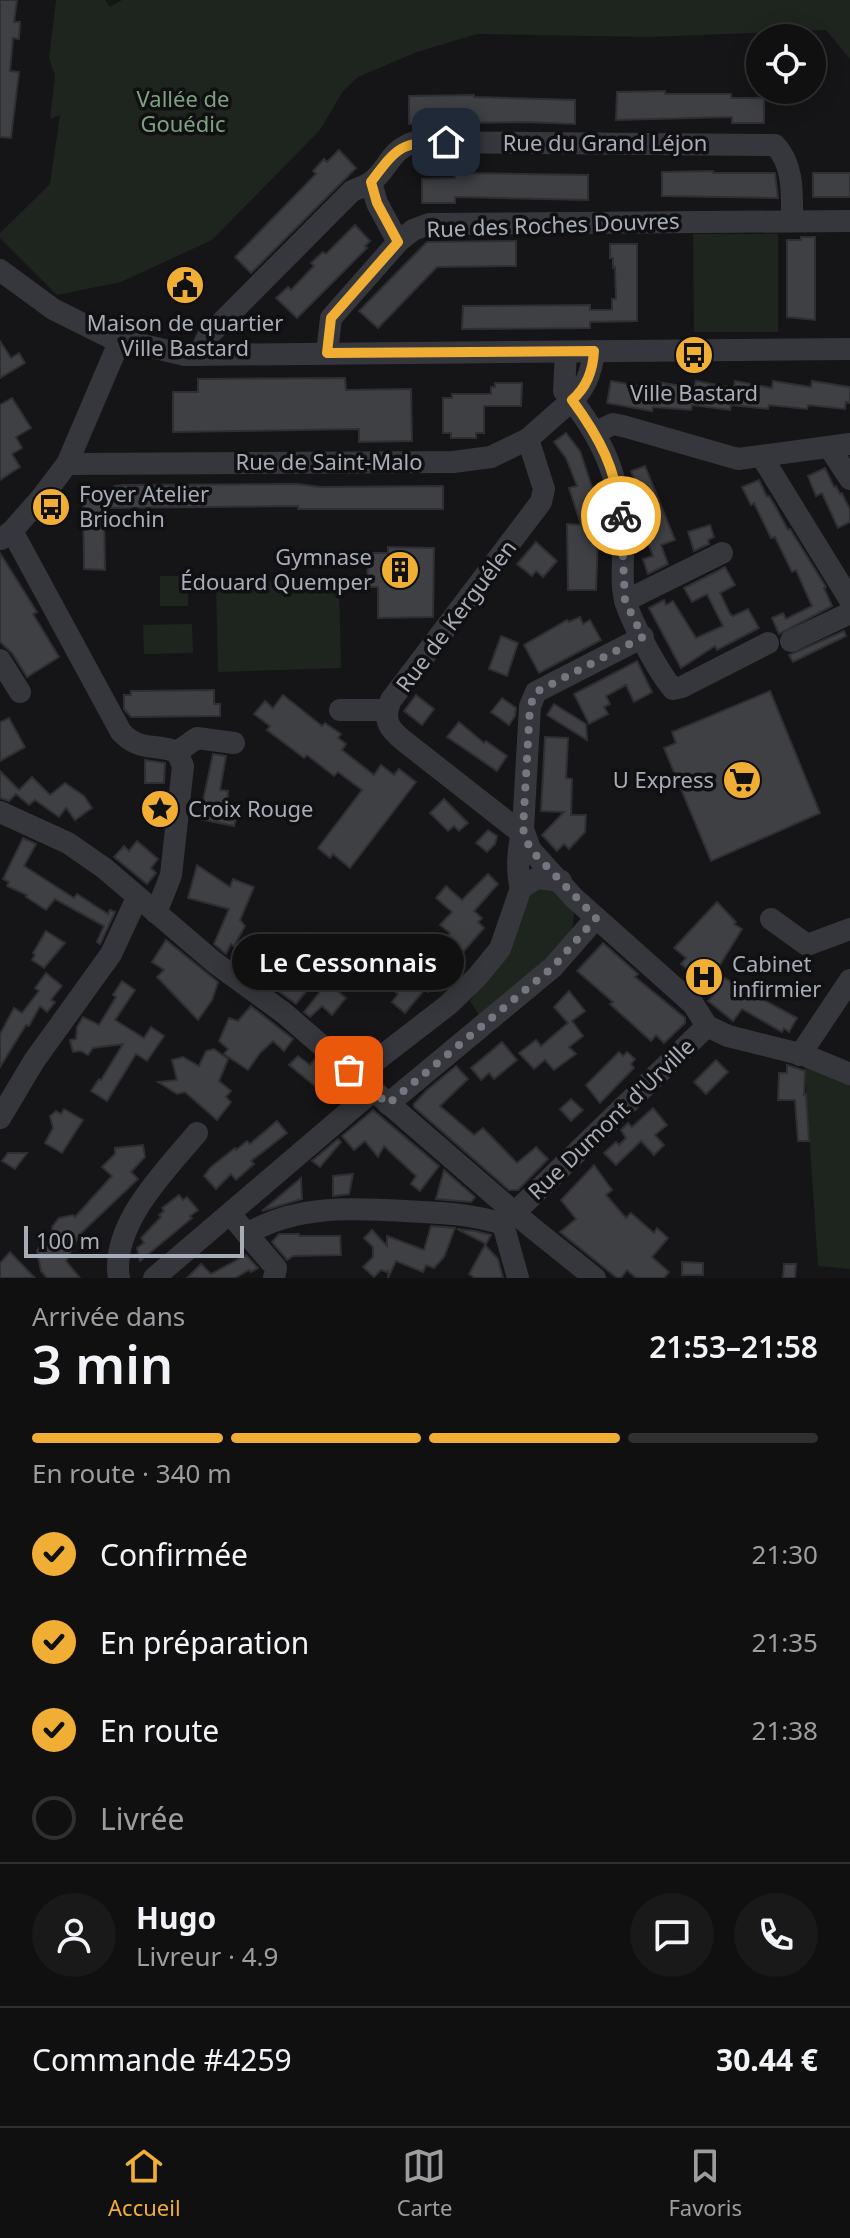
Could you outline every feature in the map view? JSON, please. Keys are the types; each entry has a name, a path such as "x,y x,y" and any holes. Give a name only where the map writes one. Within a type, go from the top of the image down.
{"street":[{"name":"Rue du Grand Léjon","path":"371,182 391,156 415,142 775,145 789,170 792,220"},
{"path":"199,355 208,336 352,191 371,182 377,203 398,242"},
{"name":"Rue des Roches Douvres","path":"327,353 331,318 398,242 413,230 429,224 850,221"},
{"path":"0,270 53,309 120,340 185,355 850,349"},
{"path":"120,340 67,464 6,535 121,732 131,743 177,752 183,766 171,875 156,913"},
{"name":"Rue de Saint-Malo","path":"67,464 453,462 491,457 528,439 579,394 589,377 594,351"},
{"path":"566,352 564,391 596,432 606,452 620,500 625,601 663,678 673,689 768,643"},
{"path":"596,432 613,424 738,459 840,446 850,479"},
{"name":"Rue de Kerguélen","path":"523,829 515,828 389,728 387,710 391,700 541,502 544,489 528,439"},
{"path":"762,457 850,600"},
{"path":"625,601 722,553"},
{"path":"791,641 850,613"},
{"path":"372,1091 374,1065 457,997 500,949 521,888 530,706 536,692 643,637"},
{"path":"0,660 20,692"},
{"path":"340,710 387,710"},
{"path":"177,752 197,738 234,743"},
{"path":"0,812 68,843 104,868 214,962 284,1013 509,1218 595,1278"},
{"path":"523,829 530,849 596,918 693,1004 707,1026 728,1036 800,1055 850,1074"},
{"path":"521,888 537,878 561,881"},
{"path":"0,1118 34,1061 111,954 137,898"},
{"path":"154,1278 372,1091 481,1027 553,967 596,918"},
{"path":"771,919 807,945 850,929"},
{"path":"800,1055 850,980"},
{"path":"457,997 481,1027"},
{"name":"Rue Dumont d'Urville","path":"509,1218 707,1026"},
{"path":"119,1278 121,1254 130,1220 146,1193 197,1133"},
{"path":"247,1234 282,1217 331,1209 509,1218"},
{"path":"231,1215 276,1268 274,1278"},
{"path":"509,1218 518,1278"}],"green space":[{"name":"Vallée de Gouédic","path":"56,0 105,0 110,7 122,0 850,0 850,59 826,30 826,24 746,24 746,33 650,37 477,34 417,52 358,77 343,91 320,130 212,240 121,282 57,295 0,238 0,233 50,184 60,115 50,119 55,75 49,59"},
{"path":"693,234 778,234 778,332 694,332"},
{"path":"160,576 188,576 188,606 160,606"},
{"path":"339,579 341,668 218,672 216,582"},
{"path":"192,624 193,653 144,654 143,625"},
{"path":"148,798 171,799 166,830"},
{"path":"536,886 552,887 574,913 572,933 522,983 479,1015 470,1001 512,946 527,901"},
{"path":"804,1055 850,1073 850,1269 818,1266"}],"building":[{"path":"0,0 17,0 14,22 20,22 19,39 13,38 10,71 19,72 11,138 0,137"},
{"path":"617,92 731,94 731,98 746,98 746,104 764,104 764,123 732,123 732,117 616,120"},
{"path":"474,95 575,100 575,124 409,124 409,96"},
{"path":"339,150 356,168 251,273 235,257 316,174 313,171 324,159 327,162"},
{"path":"662,172 775,173 778,198 662,196"},
{"path":"455,173 588,175 588,200 455,197 455,203 422,203 422,179 455,178"},
{"path":"813,173 850,173 850,197 813,197"},
{"path":"355,225 370,241 365,246 367,248 297,318 276,298 288,287 291,290 314,266 311,263 323,252 326,254"},
{"path":"801,237 815,237 815,320 787,317 787,240 801,240"},
{"path":"516,241 516,266 437,267 378,328 359,311 427,242"},
{"path":"610,244 637,244 637,321 590,322 590,328 462,329 463,306 590,305 590,310 612,310 612,299 616,299 615,267 613,258 610,258"},
{"name":"Maison de quartier Ville Bastard","path":"195,270 202,288 174,301 167,282"},
{"path":"0,341 11,358 19,353 25,363 0,378"},
{"path":"345,378 346,390 411,389 412,441 359,442 359,429 173,432 173,392 198,392 198,379"},
{"path":"611,381 656,389 657,382 694,388 696,381 734,388 735,381 772,388 773,381 811,387 812,381 850,387 850,403 846,402 845,409 769,405 768,409 731,405 730,410 692,405 691,410 653,407 652,411 607,403"},
{"path":"495,383 522,383 521,406 484,406 484,433 476,433 476,438 451,438 451,433 443,433 443,398 452,398 452,394 491,394"},
{"path":"12,398 31,428 16,437 22,448 12,454 20,467 0,480 0,405"},
{"path":"566,433 580,451 599,508 596,590 568,590 567,524 581,525 569,488 577,486 566,458 554,442"},
{"path":"645,466 675,540 661,545 668,564 648,574 643,559 653,556 642,527 651,523 631,471"},
{"path":"825,468 850,510 850,522 838,528 822,493 816,496 808,476"},
{"path":"759,480 826,587 832,606 779,634 772,618 783,613 786,619 812,606 796,570 792,572 775,537 771,538 754,503 751,505 742,487"},
{"path":"297,484 320,487 443,486 443,509 298,509 298,506 104,508 105,570 84,569 83,492 114,491 114,486 123,485"},
{"path":"710,525 714,537 708,540 709,544 694,551 688,532"},
{"path":"536,542 557,561 543,577 536,571 532,576 517,564"},
{"name":"Gymnase Édouard Quemper","path":"388,547 434,548 433,617 378,618 378,587 367,587 368,553 388,553"},
{"path":"0,553 37,612 33,614 59,657 27,677 12,653 0,642"},
{"path":"725,567 735,585 720,593 730,614 733,616 748,609 759,628 717,650 715,646 681,668 649,608 664,600 666,605 673,601 696,638 723,626 707,594 692,602 684,588"},
{"path":"580,617 583,624 590,620 601,640 539,673 524,645 567,620"},
{"path":"844,631 846,636 793,662 789,655"},
{"path":"501,636 518,643 507,676 489,669"},
{"path":"637,661 652,692 634,702 626,685 606,696 610,704 604,707 608,714 589,724 574,694"},
{"path":"214,690 214,704 220,704 220,716 131,717 124,709 124,695 131,695 131,691"},
{"name":"U Express","path":"770,691 820,813 711,861 664,748 676,743 672,732"},
{"path":"283,695 322,726 325,723 341,734 338,738 346,744 342,750 374,775 381,765 394,775 399,769 416,782 350,868 333,854 330,858 318,848 362,790 338,772 334,776 307,755 304,758 267,730 270,726 254,714 265,701 273,708"},
{"path":"416,695 434,709 422,725 404,711"},
{"path":"502,698 516,708 509,725 491,712"},
{"path":"554,704 586,724 587,740 547,715"},
{"path":"9,718 25,747 0,761 0,722"},
{"path":"459,722 484,743 486,741 507,756 497,771 447,737"},
{"path":"545,737 568,738 566,778 572,779 571,815 586,815 585,832 569,849 564,844 557,851 542,835 564,812 541,811"},
{"path":"213,754 226,756 220,790 228,791 227,808 238,811 234,826 199,819"},
{"path":"145,760 165,763 164,783 145,783"},
{"path":"0,771 19,790 32,777 50,795 65,783 84,796 92,808 75,820 66,808 59,817 35,800 29,805 16,794 9,801 0,798"},
{"path":"444,799 468,823 459,831 454,826 448,831 430,813"},
{"path":"488,830 497,836 495,844 487,852 476,843"},
{"path":"23,838 36,844 24,866 74,898 77,894 108,914 110,910 115,912 100,944 97,942 104,926 55,899 46,910 27,895 7,886 9,882 3,879"},
{"path":"137,841 158,859 151,868 156,873 147,884 114,857 124,846 129,851"},
{"path":"197,865 230,887 233,879 254,887 240,920 245,926 226,954 214,944 229,909 188,898"},
{"path":"488,874 498,884 474,911 482,918 478,922 484,928 428,992 425,989 405,1013 392,1002 398,994 388,986 411,960 419,968 450,933 440,925 452,912 436,898 446,886 462,900"},
{"path":"717,902 736,922 734,924 742,929 715,973 797,1018 789,1032 784,1028 782,1032 742,1009 733,1021 708,1001 716,992 681,964 686,958 674,948"},
{"path":"46,931 65,943 44,968 32,960"},
{"path":"308,933 334,952 346,936 365,952 342,981 306,955 291,976 309,988 296,1004 273,987 275,984 254,962 262,949 269,955 276,945 287,954"},
{"path":"166,940 218,982 212,1000 198,1020 157,977 164,970 152,962"},
{"path":"603,943 638,974 635,977 685,1018 685,1023 664,1043 656,1035 651,1041 577,971"},
{"path":"46,973 62,986 51,1000 55,1002 47,1012 40,1006 0,1067 0,1034 14,1008 22,1013 39,991 35,988"},
{"path":"122,981 135,990 115,1020 144,1038 151,1027 164,1036 147,1061 136,1054 107,1101 91,1091 123,1044 93,1048 88,1055 81,1051 73,1052 70,1040 76,1039 77,1027 83,1017 99,1025"},
{"path":"327,983 346,998 332,1015 322,1006 310,1017 304,1012"},
{"path":"569,991 585,1011 572,1021 583,1036 569,1047 576,1054 554,1070 545,1060 534,1069 519,1053 536,1040 541,1046 568,1023 554,1007"},
{"path":"251,1006 293,1039 284,1051 273,1041 248,1070 224,1054 228,1049 219,1041 229,1018 238,1021"},
{"path":"502,1042 517,1060 494,1079 489,1073 481,1080 471,1068"},
{"path":"214,1049 228,1059 219,1081 231,1091 226,1097 231,1102 217,1120 185,1092 177,1094 158,1082 177,1080 172,1060 183,1057 199,1066 206,1051"},
{"path":"619,1052 623,1056 627,1052 635,1059 631,1064 634,1068 600,1103 586,1085"},
{"path":"298,1056 310,1065 315,1059 344,1084 331,1099 289,1065"},
{"path":"716,1060 728,1072 706,1094 694,1082"},
{"path":"787,1065 805,1071 809,1141 798,1141 795,1100 778,1100 779,1073 787,1073"},
{"path":"456,1066 468,1079 440,1106 474,1135 483,1128 517,1163 536,1147 548,1159 518,1190 509,1190 414,1107 427,1090"},
{"path":"571,1099 583,1110 571,1121 560,1109"},
{"path":"653,1108 667,1125 655,1135 664,1145 654,1155 641,1141 616,1165 604,1153 626,1138 621,1130 628,1123 632,1127"},
{"path":"64,1109 83,1120 62,1153 45,1143 53,1128 50,1116 56,1111 61,1114"},
{"path":"373,1110 439,1166 420,1191 411,1184 416,1176 384,1146 378,1157 365,1141 354,1150 342,1136"},
{"path":"277,1121 287,1133 251,1161 254,1164 236,1180 231,1174 216,1189 204,1176 235,1148 247,1141 250,1144"},
{"path":"338,1139 341,1142 320,1167 312,1161"},
{"path":"143,1145 145,1157 131,1172 138,1179 79,1235 66,1261 80,1278 47,1278 41,1271 37,1251 40,1246 53,1240 52,1227 59,1218 75,1217 112,1176 102,1167 115,1154 115,1148"},
{"path":"8,1153 27,1153 15,1169 2,1161"},
{"path":"594,1165 612,1190 606,1195 626,1218 631,1213 654,1233 657,1228 668,1238 652,1257 669,1272 664,1278 636,1278 627,1270 621,1278 617,1278 560,1232 576,1219 561,1200"},
{"path":"444,1170 475,1197 471,1202 436,1199"},
{"path":"353,1174 349,1194 333,1196 333,1176"},
{"path":"301,1178 302,1199 262,1211"},
{"path":"179,1195 183,1200 187,1197 198,1210 140,1261 137,1248 144,1243 141,1238 161,1217 162,1208"},
{"path":"431,1226 455,1228 444,1257 434,1268 426,1265 423,1272 396,1261 388,1278 388,1270 381,1270 374,1277 363,1267 373,1257 373,1247 364,1238 372,1230 387,1246 387,1236 424,1250"},
{"path":"457,1229 475,1231 491,1235 486,1244"},
{"path":"279,1234 340,1236 341,1255 293,1256 287,1260 272,1242"},
{"path":"485,1245 498,1259 503,1278 475,1278 469,1274"},
{"path":"10,1252 35,1278 0,1278 0,1263"},
{"path":"246,1255 258,1268 235,1278 187,1278 201,1264 211,1274"},
{"path":"682,1262 703,1263 703,1275 682,1275"},
{"path":"784,1264 796,1264 795,1278 783,1278"}],"way so far":[{"path":"349,1070 388,1104 553,967 596,918 530,849 523,829 530,706 536,692 643,637 625,601 621,516"}],"place":[{"name":"Maison de quartier Ville Bastard","path":"185,285"},
{"name":"Ville Bastard","path":"694,355"},
{"name":"Foyer Atelier Briochin","path":"51,507"},
{"name":"Gymnase Édouard Quemper","path":"400,570"},
{"name":"U Express","path":"742,780"},
{"name":"Croix Rouge","path":"160,809"},
{"name":"Cabinet infirmier","path":"704,977"},
{"name":"Le Cessonnais","path":"349,1070"}],"route":[{"path":"446,142 406,145 391,156 371,182 377,203 398,242 331,318 327,353 594,351 589,377 572,400 596,432 606,452 620,500 621,516"}]}
